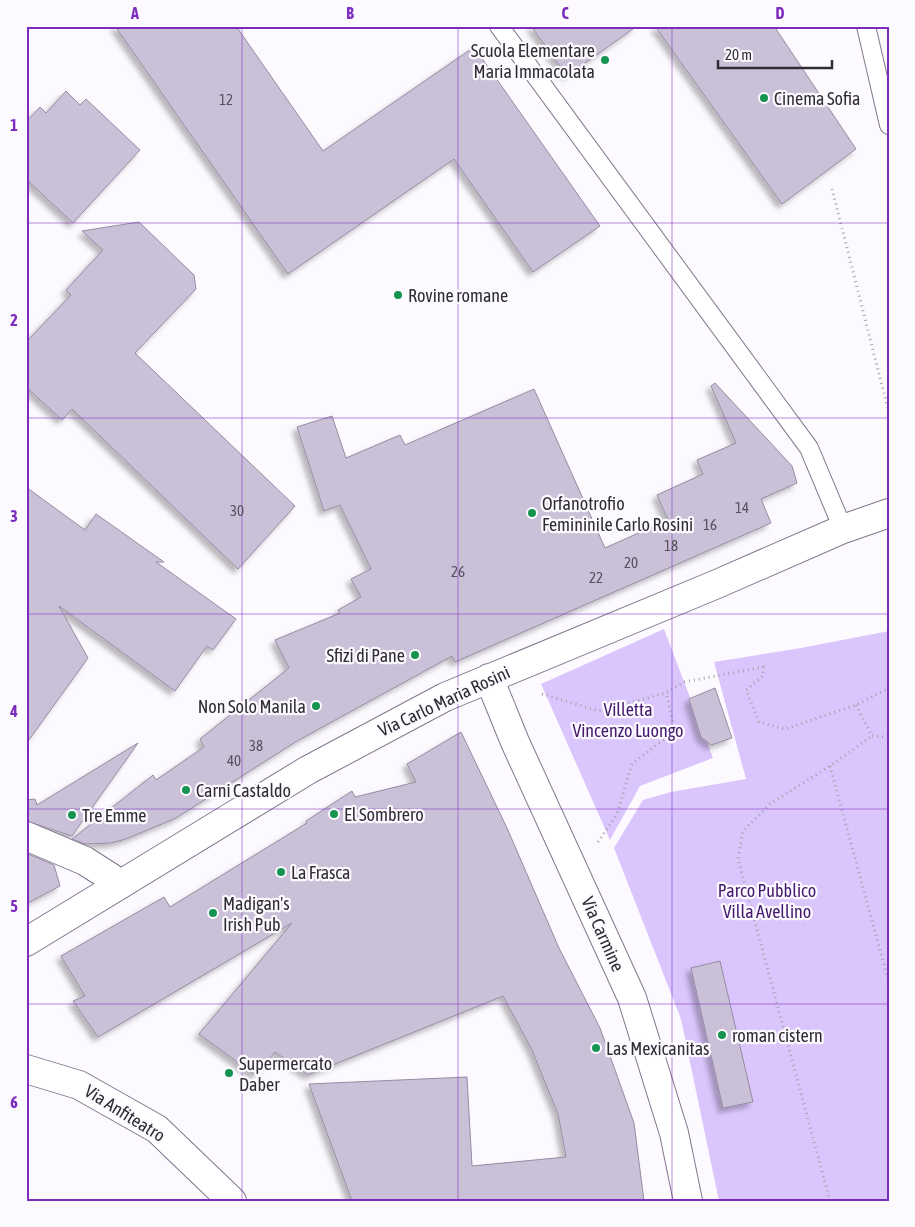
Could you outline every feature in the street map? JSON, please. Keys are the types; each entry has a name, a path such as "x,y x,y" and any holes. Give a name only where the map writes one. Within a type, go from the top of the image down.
{"street":[{"name":"Via Carlo Maria Rosini","path":"26,942 308,770 445,697 708,588 844,529 889,514"},
{"name":"Via Carmine","path":"489,678 632,998 674,1133 688,1201"},
{"path":"26,836 85,861 121,884"},
{"name":"Via Anfiteatro","path":"26,1069 78,1084 158,1129 232,1201"}],"lane":[{"path":"499,26 809,448 844,529"},
{"path":"866,26 889,126"}],"path":[{"path":"832,189 889,413"},
{"path":"489,678 599,711 666,693 684,682 763,667 763,676 746,690 759,722 785,729 856,705 889,688"},
{"path":"569,860 594,848 617,814 632,764 675,731 666,693"},
{"path":"856,705 872,736"},
{"path":"830,1201 738,858 743,831 770,804 830,766 872,736 889,736"},
{"path":"830,766 889,983"}],"green space":[{"name":"Villetta Vincenzo Luongo","path":"664,629 713,758 640,786 610,840 541,684"},
{"name":"Parco Pubblico Villa Avellino","path":"889,631 889,1201 719,1201 681,1019 614,848 643,800 671,792 746,779 714,662"}],"building":[{"path":"115,26 236,26 323,151 474,47 600,226 533,272 454,159 288,274"},
{"path":"531,26 637,26 567,76"},
{"name":"Cinema Sofia","path":"655,26 774,26 856,149 782,204"},
{"path":"66,91 80,105 86,99 140,150 73,223 26,179 26,122 40,107 46,113"},
{"path":"139,222 194,275 196,289 135,353 295,506 238,569 72,409 62,420 26,387 26,342 71,295 66,290 103,250 82,231"},
{"path":"715,383 792,466 797,483 761,499 771,523 455,662 452,656 297,741 176,818 126,839 111,843 85,844 72,839 153,775 156,780 204,747 200,739 289,668 275,640 340,613 338,610 361,597 351,579 371,569 340,505 324,511 297,427 332,416 346,458 400,435 405,445 534,389 605,548 668,520 657,495 703,474 697,460 736,443 711,386"},
{"path":"26,487 85,530 96,514 164,562 156,562 236,619 213,650 207,646 175,691 59,606 88,658 26,744"},
{"path":"715,688 732,738 711,745 701,737 689,699"},
{"path":"461,732 507,828 559,948 600,1028 634,1123 644,1201 352,1201 309,1084 467,1077 472,1166 566,1157 558,1114 531,1048 503,996 308,1075 275,1052 255,1075 199,1034 292,923 98,1037 73,1001 85,996 61,956 164,897 170,907 307,823 306,821 352,791 355,797 416,782 407,764"},
{"path":"138,743 72,836 26,821 26,800 35,799 37,805"},
{"path":"26,853 54,865 60,886 26,904"},
{"name":"roman cistern","path":"720,961 753,1102 723,1108 691,968"}],"place":[{"name":"Scuola Elementare Maria Immacolata","path":"605,60"},
{"name":"Cinema Sofia","path":"764,98"},
{"name":"Rovine romane","path":"398,295"},
{"name":"Orfanotrofio Femininile Carlo Rosini","path":"532,513"},
{"name":"Sfizi di Pane","path":"415,655"},
{"name":"Non Solo Manila","path":"316,706"},
{"name":"Carni Castaldo","path":"186,790"},
{"name":"El Sombrero","path":"334,814"},
{"name":"Tre Emme","path":"72,815"},
{"name":"La Frasca","path":"281,872"},
{"name":"Madigan's Irish Pub","path":"213,913"},
{"name":"roman cistern","path":"722,1035"},
{"name":"Las Mexicanitas","path":"596,1048"},
{"name":"Supermercato Daber","path":"229,1073"}]}
